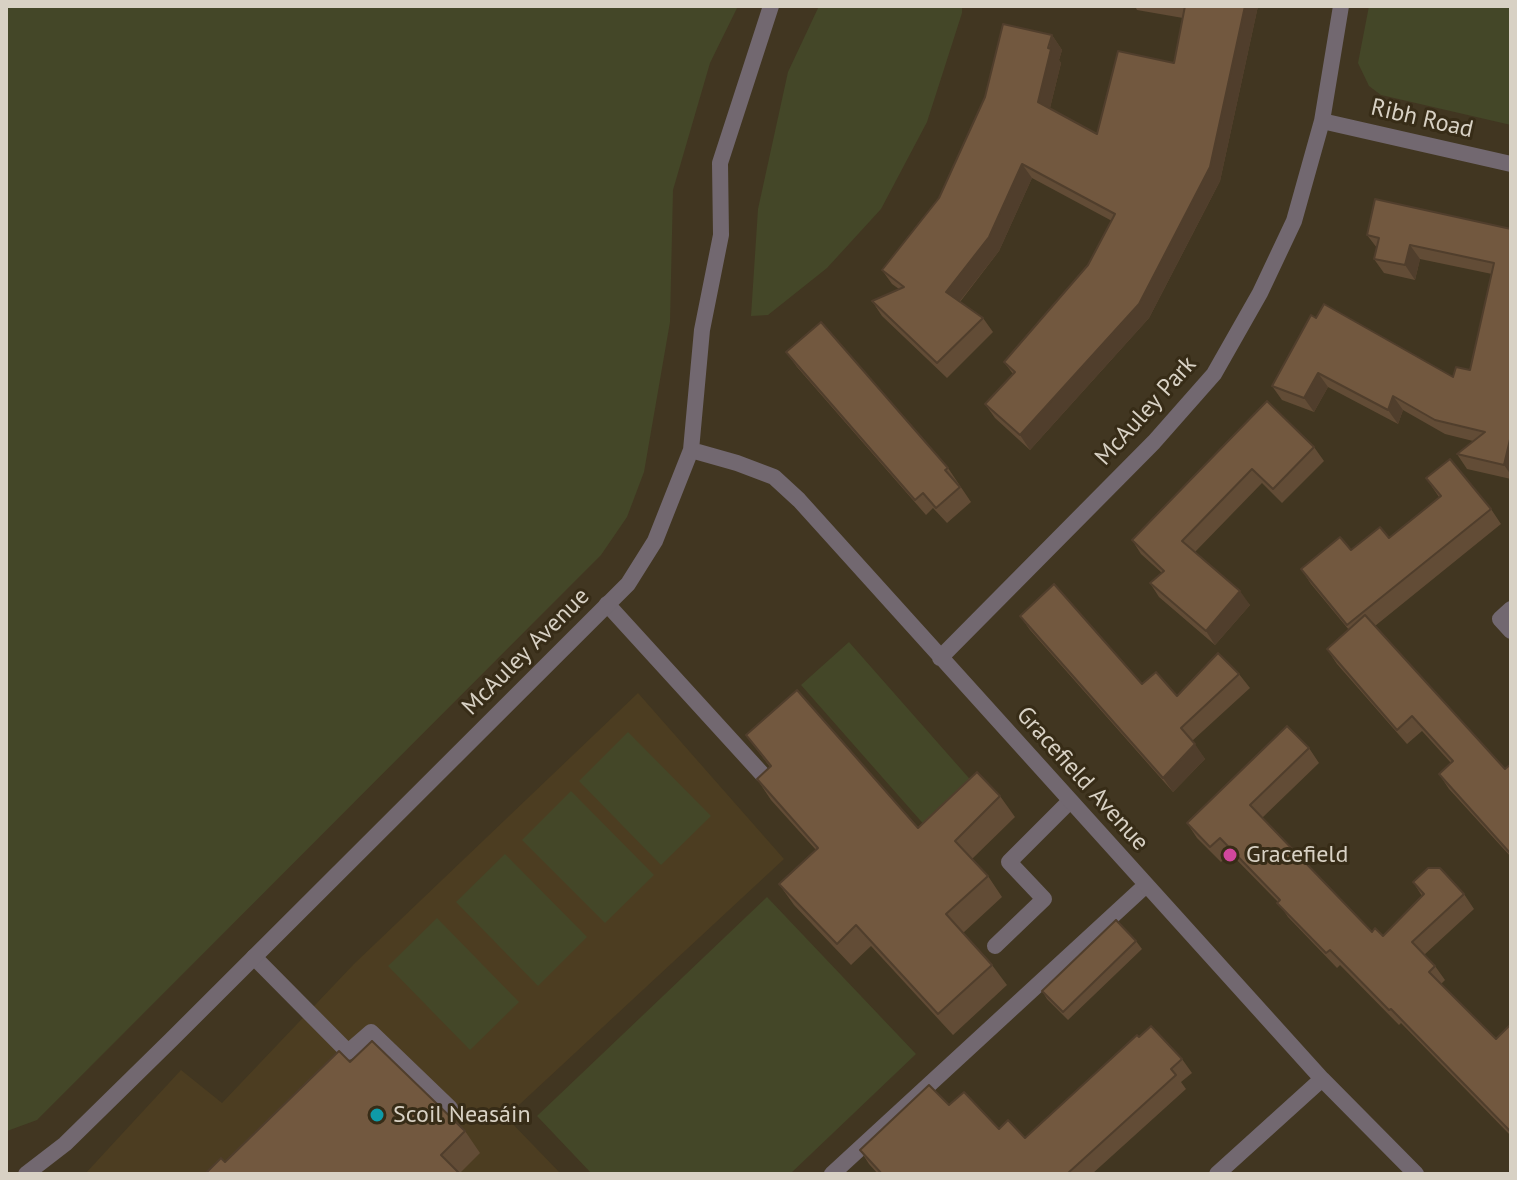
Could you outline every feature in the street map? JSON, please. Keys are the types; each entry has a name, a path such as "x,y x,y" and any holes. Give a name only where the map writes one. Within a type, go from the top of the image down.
{"street":[{"name":"McAuley Avenue","path":"26,1174 65,1144 628,584 655,541 691,450 702,330 721,235 720,163 771,6"},
{"name":"McAuley Park","path":"940,658 1154,442 1214,374 1260,293 1294,221 1322,121 1341,6"},
{"name":"Ribh Road","path":"1322,121 1511,164"},
{"name":"Gracefield Avenue","path":"691,450 774,477 799,500 1322,1079 1416,1174"},
{"path":"607,604 763,775"},
{"path":"1511,609 1500,619 1511,631"},
{"path":"995,946 1044,899 1009,862 1070,801"},
{"path":"832,1174 1146,885"},
{"path":"254,957 348,1052 371,1032 450,1108"},
{"path":"1217,1174 1322,1079"}],"shaded area":[{"path":"638,693 784,859 506,1117 561,1174 85,1174 181,1070 222,1103 354,964"}],"green space":[{"path":"6,6 738,6 710,63 673,190 670,322 644,472 627,517 601,555 37,1120 7,1131"},
{"path":"819,6 962,6 962,13 927,122 881,209 827,268 768,315 751,316 758,209 788,72"},
{"path":"1369,6 1511,6 1511,125 1381,95 1369,86 1358,63"},
{"path":"849,642 975,785 927,828 801,685"},
{"path":"628,732 711,816 661,865 579,781"},
{"path":"571,791 654,875 605,923 522,840"},
{"path":"505,854 587,937 538,986 456,902"},
{"path":"767,897 916,1054 790,1174 592,1174 537,1116"},
{"path":"437,918 519,1002 470,1050 388,966"}],"building":[{"path":"1185,6 1245,6 1210,167 1139,304 1020,435 985,404 1015,372 1004,362 1088,265 1115,214 1022,164 989,237 946,292 983,318 937,363 872,301 904,287 882,270 939,198 985,97 1003,24 1052,35 1038,102 1097,134 1118,51 1174,63"},
{"path":"1375,199 1511,229 1511,435 1504,465 1457,454 1485,432 1435,420 1393,396 1388,410 1318,373 1304,398 1272,386 1311,315 1316,318 1324,304 1453,377 1456,367 1470,370 1494,263 1410,245 1405,265 1374,259 1379,238 1367,235"},
{"path":"821,322 948,468 945,470 960,487 936,508 923,493 915,500 786,352"},
{"path":"1267,401 1314,447 1273,489 1252,469 1182,541 1240,591 1206,631 1150,583 1164,571 1132,540"},
{"path":"1450,459 1491,509 1347,625 1301,569 1340,537 1351,550 1380,527 1389,538 1441,496 1426,478"},
{"path":"1054,584 1142,684 1156,672 1177,696 1218,653 1239,674 1181,728 1195,744 1163,778 1020,616"},
{"path":"1365,615 1505,769 1511,764 1510,853 1439,774 1453,761 1412,716 1397,730 1327,649"},
{"path":"797,690 918,828 977,772 1000,796 955,841 988,876 946,914 992,965 938,1014 856,925 837,944 779,884 818,848 757,779 771,766 746,735"},
{"path":"1287,726 1309,748 1250,805 1372,932 1375,928 1383,936 1424,894 1413,882 1428,868 1440,868 1464,894 1412,942 1435,966 1429,972 1496,1039 1511,1024 1511,1132 1391,1009 1330,950 1326,953 1220,838 1210,847 1187,823"},
{"path":"1116,920 1136,941 1063,1012 1042,991"},
{"path":"1151,1026 1182,1059 1171,1069 1176,1075 1067,1174 882,1174 860,1150 929,1085 949,1105 964,1092 999,1129 1008,1120 1025,1138 1137,1035 1139,1037"},
{"name":"Scoil Neasáin","path":"372,1041 465,1131 441,1155 460,1174 205,1174 221,1158 225,1162 339,1051 350,1062"}],"place":[{"name":"Gracefield","path":"1230,855"},
{"name":"Scoil Neasáin","path":"377,1115"}]}
